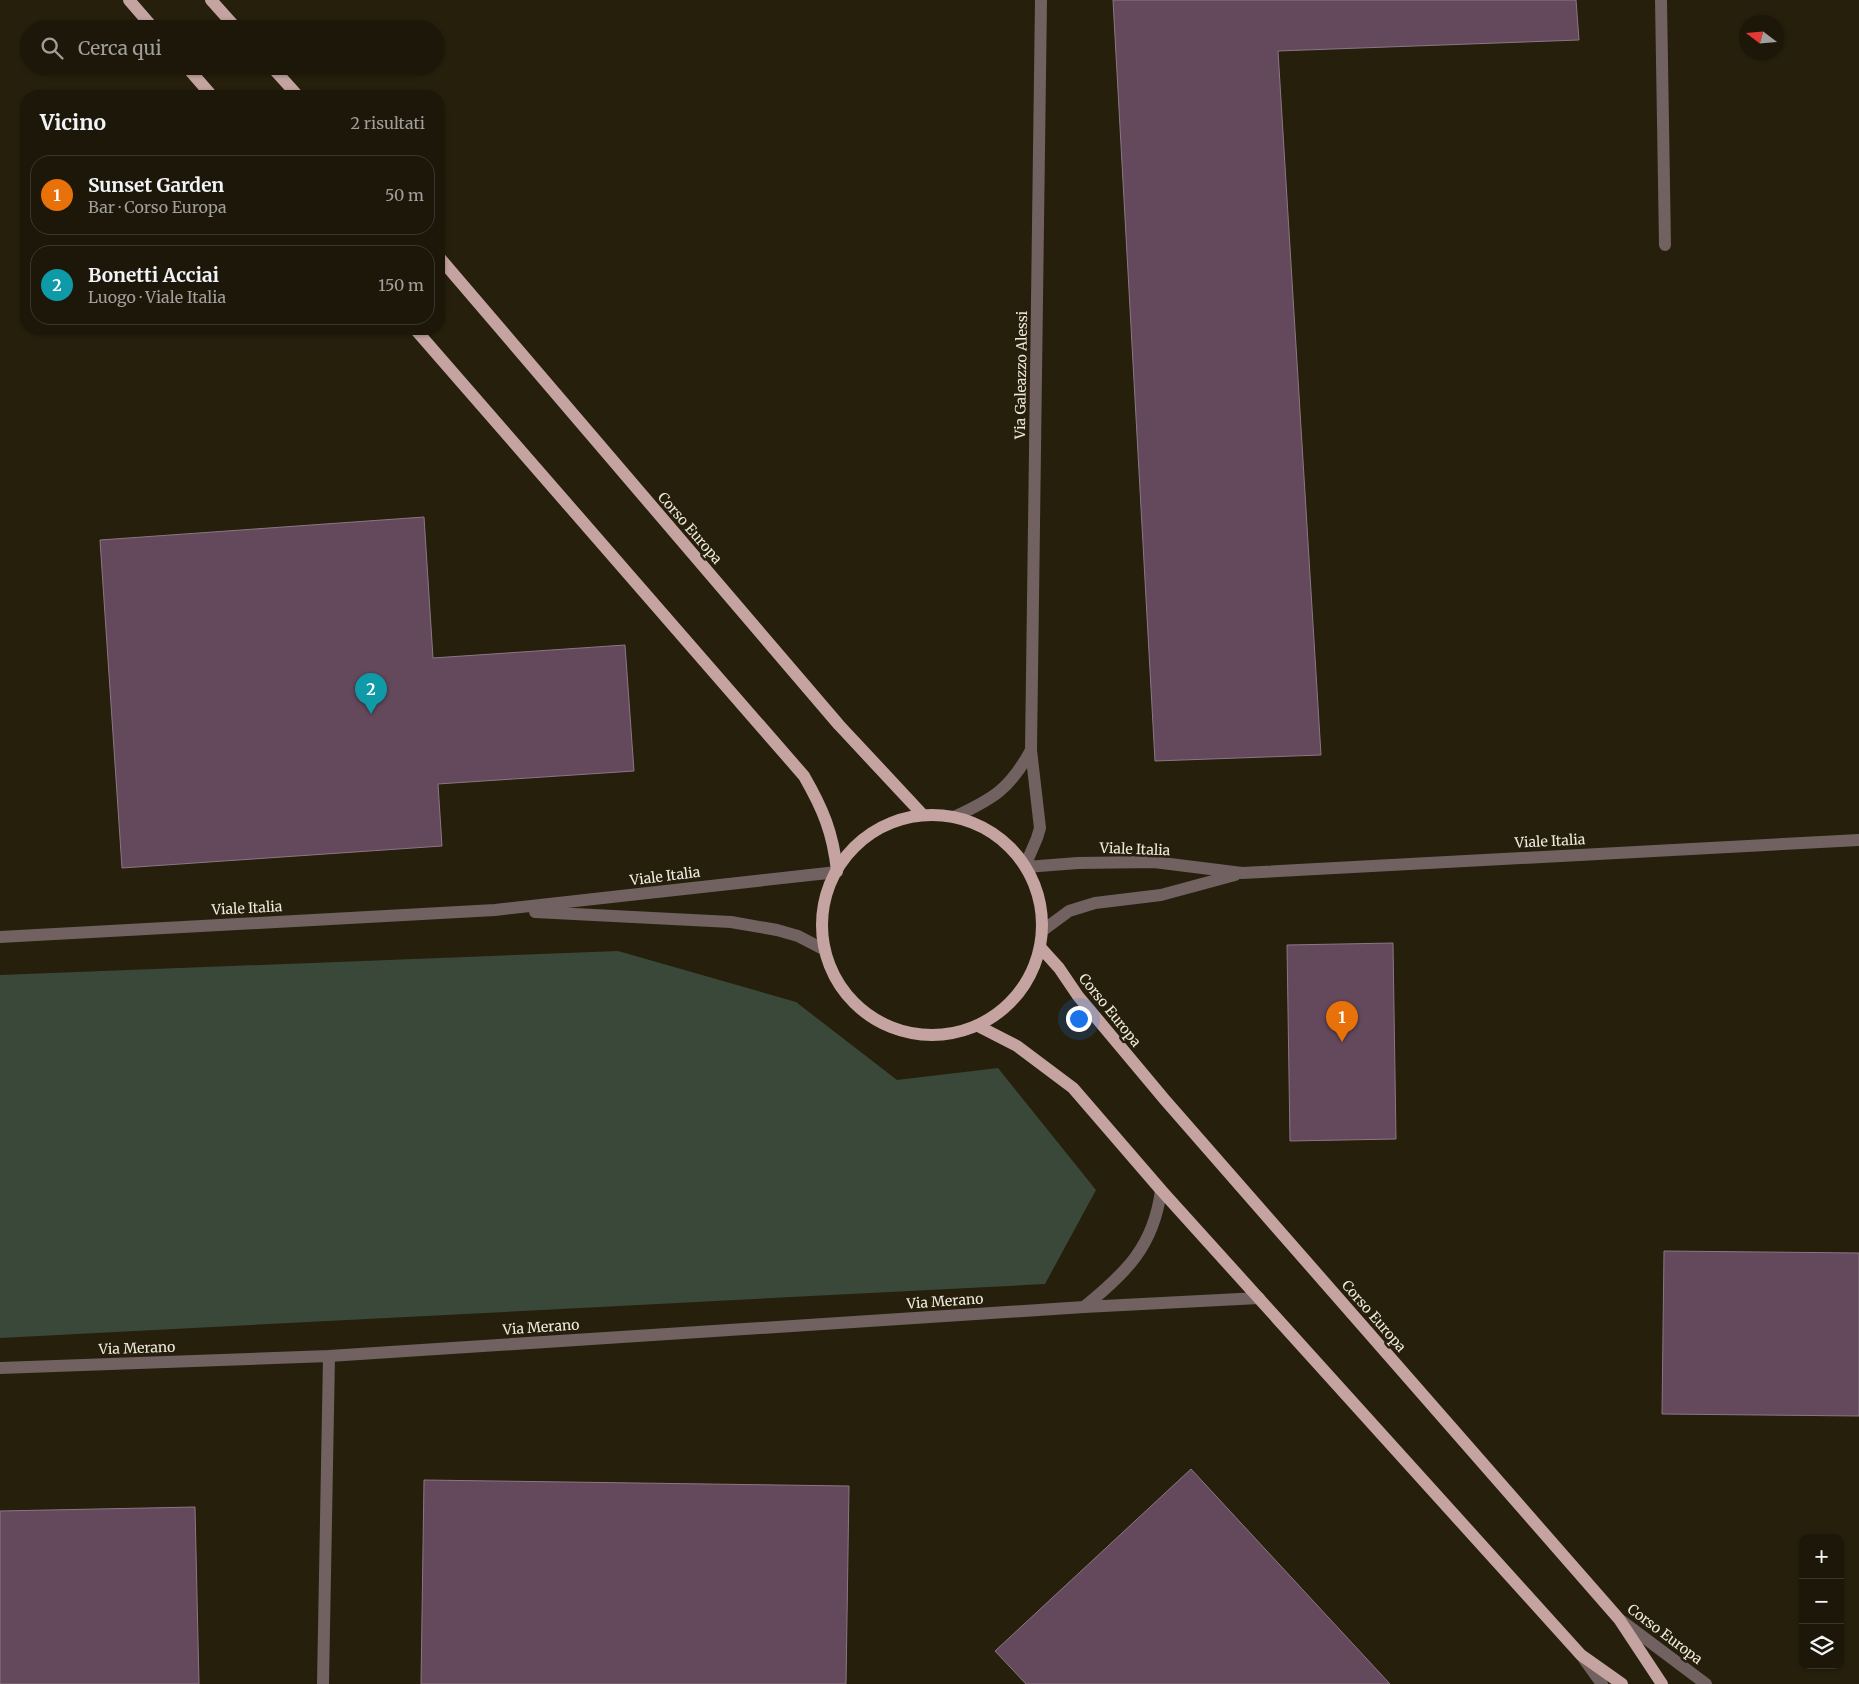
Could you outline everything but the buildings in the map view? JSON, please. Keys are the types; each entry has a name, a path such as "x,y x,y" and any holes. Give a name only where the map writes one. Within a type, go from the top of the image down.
{"main road":[{"path":"129,0 146,20"},
{"path":"211,0 229,20"},
{"path":"194,75 207,90"},
{"path":"278,75 292,90"},
{"name":"Corso Europa","path":"445,264 839,725 922,815"},
{"path":"420,335 804,776 822,808 829,827 837,871"},
{"path":"922,815 954,817 981,827 1009,845 1015,850 1026,866 1040,900 1042,931 1040,947 1033,972 1019,994 1000,1012 978,1026 947,1035 914,1035 883,1025 856,1006 837,980 825,950 822,922 825,903 842,860 864,839 891,823 922,815"},
{"name":"Corso Europa","path":"1040,947 1059,968 1078,996 1165,1100 1619,1619"},
{"path":"978,1026 1017,1046 1073,1088 1161,1190 1581,1655 1622,1684"},
{"path":"1619,1619 1662,1684"}],"street":[{"name":"Via Galeazzo Alessi","path":"1026,866 1040,828 1031,750 1041,0"},
{"path":"1661,0 1665,245"},
{"name":"Via Galeazzo Alessi","path":"954,817 980,805 1004,788 1019,771 1031,750"},
{"name":"Viale Italia","path":"1026,866 1078,862 1154,862 1242,873 1859,840"},
{"name":"Viale Italia","path":"0,937 495,910 837,871"},
{"name":"Viale Italia","path":"1042,931 1069,911 1094,903 1161,895 1242,873"},
{"name":"Viale Italia","path":"495,910 731,922 777,930 798,936 825,950"},
{"path":"1084,1307 1112,1284 1136,1257 1153,1226 1158,1212 1161,1190"},
{"name":"Via Merano","path":"0,1368 329,1356 1084,1307 1259,1298"},
{"path":"323,1684 329,1356"},
{"name":"Corso Europa","path":"1619,1619 1706,1684"},
{"path":"1581,1655 1602,1684"}],"green space":[{"path":"618,951 796,1002 897,1080 998,1068 1096,1190 1045,1284 0,1338 0,975"}],"place":[{"name":"Bonetti Acciai","path":"371,714"},
{"name":"Sunset Garden","path":"1342,1042"}]}
